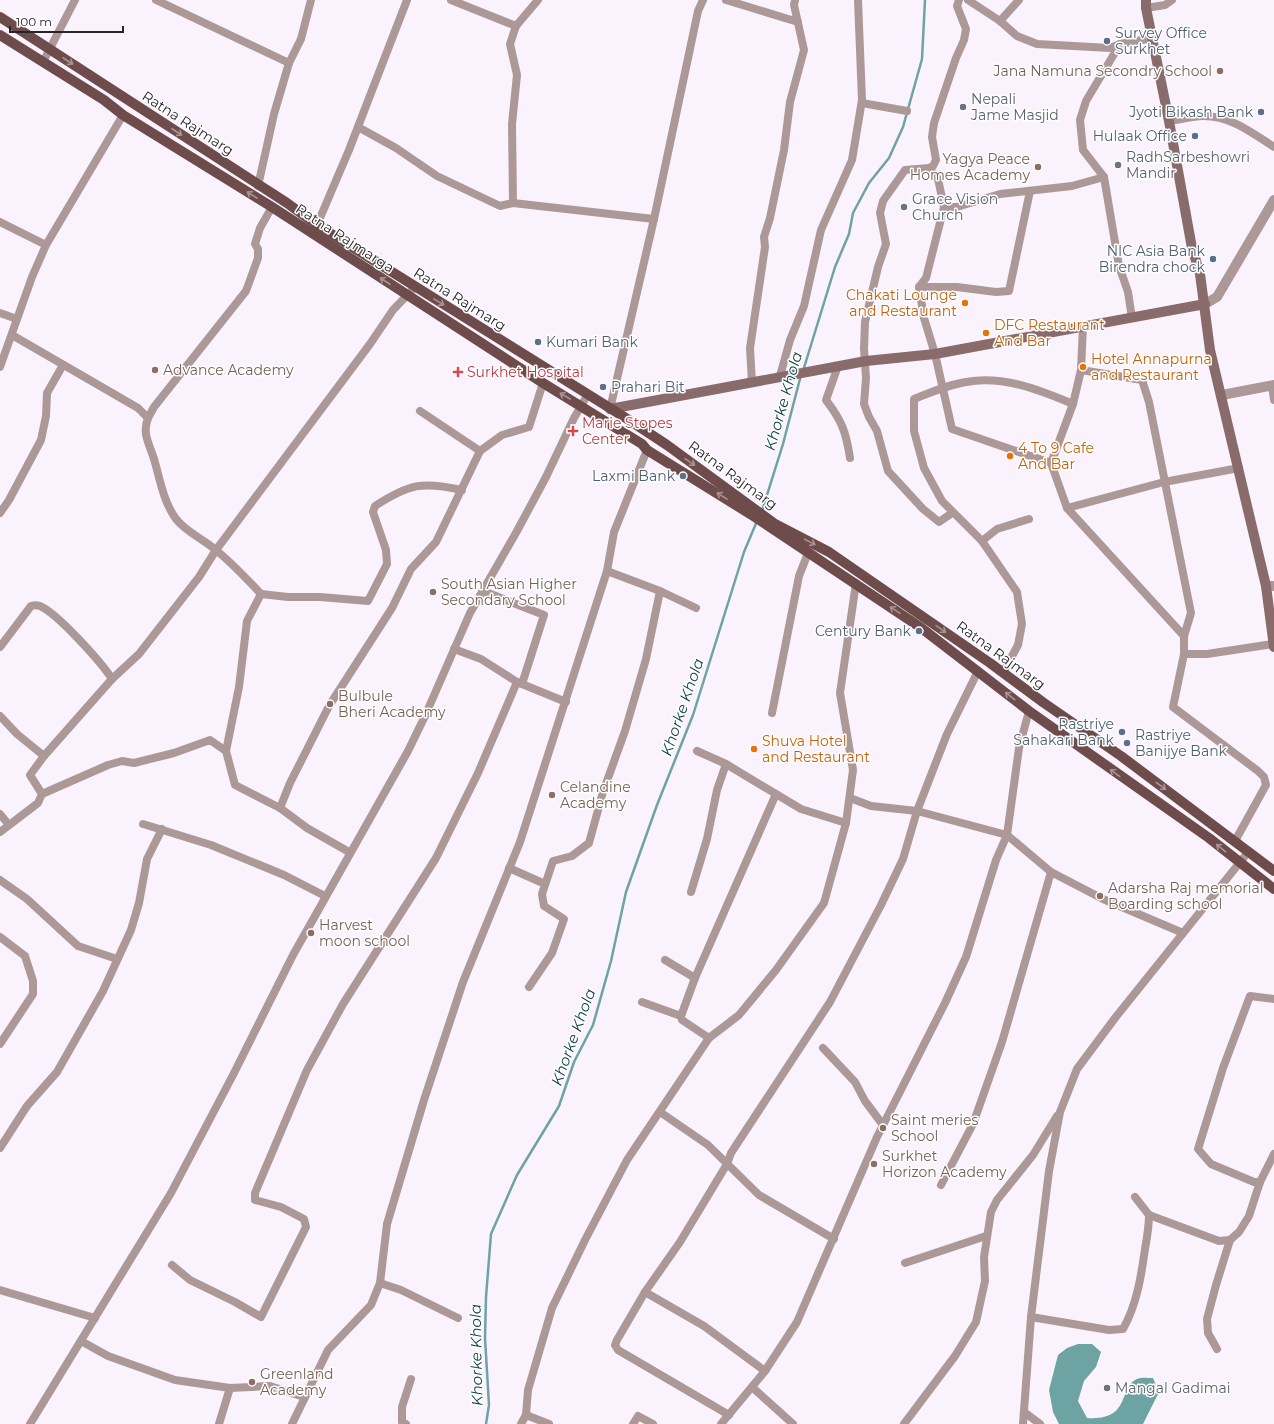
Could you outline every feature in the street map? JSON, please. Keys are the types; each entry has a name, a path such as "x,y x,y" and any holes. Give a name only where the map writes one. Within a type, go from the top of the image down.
{"main road":[{"path":"1146,4 1192,248 1200,274 1210,350 1270,586 1274,645"},
{"name":"Ratna Rajmarg","path":"0,17 258,186 287,202 317,225 629,420 808,553 856,583 920,628 1029,711 1209,838 1274,889"},
{"name":"Ratna Rajmarga","path":"0,35 104,100 124,115 272,207 542,383 623,432 647,450 755,513"},
{"path":"281,213 287,202"},
{"path":"610,409 752,383 780,376 815,372 866,361 935,354 1205,304"},
{"path":"623,432 629,420"},
{"name":"Ratna Rajmarg","path":"776,528 829,552 1121,756 1274,871"}],"street":[{"path":"43,62 51,50 75,0"},
{"path":"156,0 289,63"},
{"path":"258,186 274,114 289,63 301,39 311,0"},
{"path":"317,225 358,127 407,0"},
{"path":"451,0 516,26"},
{"path":"513,203 512,124 517,75 510,44 516,26 538,0"},
{"path":"610,409 654,219 698,11 703,0"},
{"path":"726,0 798,22"},
{"path":"752,383 750,348 766,247 764,237 770,218 784,150 790,102 804,50 794,5 796,0"},
{"path":"780,376 790,340 804,306 821,230 852,160 862,102 858,0"},
{"path":"952,512 939,522 923,508 888,471 877,431 864,404 866,361 864,349 865,322 878,267 886,244 880,213 883,201 905,170 928,168 933,166 936,160 932,137 934,123 956,58 964,40 966,29 957,6 959,0"},
{"path":"968,0 1000,21 1017,36 1037,44 1066,44 1095,48 1110,48 1120,44 1153,38"},
{"path":"1000,21 1019,0"},
{"path":"1146,4 1165,5 1172,0"},
{"path":"1120,44 1086,101 1080,120 1083,150 1104,177 1119,266 1128,292 1132,318"},
{"path":"862,102 907,111"},
{"path":"0,367 32,277 46,245 124,115"},
{"path":"1169,121 1201,116 1218,117 1238,123 1274,147"},
{"path":"358,127 396,148 437,176 500,206 513,203 654,219"},
{"path":"928,168 938,179 944,207 926,278 919,287 924,318 935,354 952,429 1051,463"},
{"path":"944,207 957,207 1000,194 1072,186 1104,177"},
{"path":"919,287 957,287 996,292 1009,291 1030,191"},
{"path":"1205,304 1217,298 1274,200"},
{"path":"272,207 266,220 260,228 255,244 258,249 258,258 246,291 154,407 145,427 146,438 164,496 176,518 184,527 216,550 261,594 288,598 320,596 368,601 387,564 386,550 373,512 375,506 400,490 419,485 462,490"},
{"path":"0,222 46,245"},
{"path":"42,794 30,775 44,756 112,679 139,654 199,577 216,550 370,344 393,310 415,287"},
{"path":"0,313 17,319"},
{"path":"1083,326 1081,370 1073,404 1051,463 1067,508 1184,636"},
{"path":"12,335 138,408 148,418"},
{"path":"0,513 9,500 41,440 46,416 47,393 63,365"},
{"path":"838,366 826,400 840,419 847,437 850,458"},
{"path":"1081,370 1142,380 1157,438 1164,482 1191,612 1184,636 1184,654 1173,707 1258,771 1264,777 1266,785 1235,841"},
{"path":"1003,673 1018,645 1022,624 1016,592 982,541 942,501 924,468 914,431 914,399 942,388 967,382 994,380 1035,388 1073,404"},
{"path":"280,808 290,783 329,706 392,608 412,569 436,542 480,452 502,435 529,427 542,383"},
{"path":"1222,395 1273,385 1274,400"},
{"path":"30,1424 171,1193 233,1075 293,955 349,852 389,786 408,751 470,613 546,477 588,394"},
{"path":"420,411 480,452"},
{"path":"292,1424 328,1350 371,1305 380,1283 387,1224 424,1100 463,982 520,842 540,776 566,702 608,571 614,532 647,450"},
{"path":"1067,508 1164,482 1239,468"},
{"path":"982,541 997,529 1029,519"},
{"path":"772,713 798,576 808,553"},
{"path":"608,571 696,608"},
{"path":"521,1424 526,1415 528,1390 552,1308 618,1176 637,1144 709,1038 739,1015 776,970 824,903 846,823 853,770 840,693 856,583"},
{"path":"172,1265 190,1280 235,1302 261,1318 306,1227 304,1219 281,1207 255,1200 255,1193 307,1070 343,1004 436,858 520,683 544,615 483,591"},
{"path":"529,987 552,953 564,919 544,906 542,894 545,884 553,861 572,856 589,843 602,792 625,731 646,659 660,592"},
{"path":"261,594 247,621 239,686 226,751 234,785 280,808 307,828 349,852"},
{"path":"0,647 31,606 41,606 71,631 106,669 112,679"},
{"path":"1184,654 1207,654 1274,645"},
{"path":"454,649 481,659 520,683 566,702"},
{"path":"730,1415 618,1350 615,1345 644,1292 680,1242 727,1164 732,1153 830,1002 881,905 903,859 917,811 947,734 978,671"},
{"path":"721,1424 765,1371 797,1322 883,1125 966,957 992,873 1007,835 1019,748 1029,711"},
{"path":"0,716 17,734 44,756"},
{"path":"0,832 38,803 42,794 108,765 122,761 134,763 174,753 210,740 226,751"},
{"path":"697,751 726,764 801,809 846,823"},
{"path":"691,892 707,839 717,790 726,764"},
{"path":"681,1016 695,978 776,794"},
{"path":"850,798 871,806 917,811 1007,835 1051,872 1103,899 1183,933"},
{"path":"0,814 9,825"},
{"path":"143,824 212,845 284,875 325,896"},
{"path":"0,1148 27,1106 57,1072 103,991 131,930 139,903 147,859 162,829"},
{"path":"904,1424 955,1356 976,1322 986,1281 984,1257 986,1236 991,1212 997,1200 1033,1155 1060,1112 1077,1069 1249,851"},
{"path":"509,868 545,884"},
{"path":"941,1185 973,1124 1002,1042 1051,872"},
{"path":"0,880 27,899 78,946 117,959"},
{"path":"0,938 25,956 33,981 33,994 0,1044"},
{"path":"665,960 695,978"},
{"path":"1260,1182 1254,1182 1211,1164 1198,1149 1223,1068 1250,996 1274,999"},
{"path":"642,1002 681,1016 682,1020 709,1038"},
{"path":"823,1048 854,1082 883,1125"},
{"path":"660,1112 708,1145 759,1195 834,1239"},
{"path":"1023,1424 1031,1317 1049,1171 1060,1112"},
{"path":"1217,1349 1208,1333 1207,1319 1230,1240 1239,1232 1249,1216 1260,1182 1274,1154"},
{"path":"1135,1197 1149,1215 1219,1241 1230,1240"},
{"path":"1031,1317 1109,1330 1123,1329 1131,1315 1139,1286 1149,1225 1149,1215"},
{"path":"905,1263 986,1236"},
{"path":"380,1283 401,1290 458,1318"},
{"path":"0,1290 95,1318"},
{"path":"644,1292 704,1326 765,1371"},
{"path":"81,1341 108,1356 175,1380 230,1388 270,1386 304,1397"},
{"path":"406,1424 402,1422 402,1407 410,1379"},
{"path":"219,1424 230,1388"},
{"path":"752,1388 793,1424"},
{"path":"1024,1412 1040,1424"},
{"path":"526,1415 549,1424"},
{"path":"633,1424 638,1416 653,1424"}],"shaded area":[{"path":"1078,1344 1092,1344 1101,1352 1096,1367 1084,1381 1078,1401 1087,1418 1101,1418 1111,1414 1118,1409 1122,1403 1131,1383 1139,1378 1153,1378 1159,1392 1143,1424 1059,1424 1053,1412 1049,1390 1058,1355 1067,1348"}],"waterway":[{"name":"Khorke Khola","path":"803,371 835,267 849,234 853,213 869,183 889,158 903,127 922,59 925,0"},
{"name":"Khorke Khola","path":"762,511 783,444 801,375"},
{"name":"Khorke Khola","path":"486,1424 489,1405 485,1338 486,1297 491,1234 517,1175 559,1106 574,1062 593,1025 611,961 626,892 657,805 693,715 744,552 757,521"}],"place":[{"name":"Survey Office Surkhet","path":"1107,41"},
{"name":"Jana Namuna Secondry School","path":"1220,71"},
{"name":"Nepali Jame Masjid","path":"963,107"},
{"name":"Jyoti Bikash Bank","path":"1261,112"},
{"name":"Hulaak Office","path":"1195,136"},
{"name":"RadhSarbeshowri Mandir","path":"1118,165"},
{"name":"Yagya Peace Homes Academy","path":"1038,167"},
{"name":"Grace Vision Church","path":"904,207"},
{"name":"NIC Asia Bank Birendra chock","path":"1213,259"},
{"name":"Chakati Lounge and Restaurant","path":"965,303"},
{"name":"DFC Restaurant And Bar","path":"986,333"},
{"name":"Kumari Bank","path":"538,342"},
{"name":"Hotel Annapurna and Restaurant","path":"1083,367"},
{"name":"Advance Academy","path":"155,370"},
{"name":"Surkhet Hospital","path":"458,372"},
{"name":"Prahari Bit","path":"603,387"},
{"name":"Marie Stopes Center","path":"573,431"},
{"name":"4 To 9 Cafe And Bar","path":"1010,456"},
{"name":"Laxmi Bank","path":"683,476"},
{"name":"South Asian Higher Secondary School","path":"433,592"},
{"name":"Century Bank","path":"919,631"},
{"name":"Bulbule Bheri Academy","path":"330,704"},
{"name":"Rastriye Sahakari Bank","path":"1122,732"},
{"name":"Rastriye Banijye Bank","path":"1127,743"},
{"name":"Shuva Hotel and Restaurant","path":"754,749"},
{"name":"Celandine Academy","path":"552,795"},
{"name":"Adarsha Raj memorial Boarding school","path":"1100,896"},
{"name":"Harvest moon school","path":"311,933"},
{"name":"Saint meries School","path":"883,1128"},
{"name":"Surkhet Horizon Academy","path":"874,1164"},
{"name":"Greenland Academy","path":"252,1382"},
{"name":"Mangal Gadimai","path":"1107,1388"}]}
